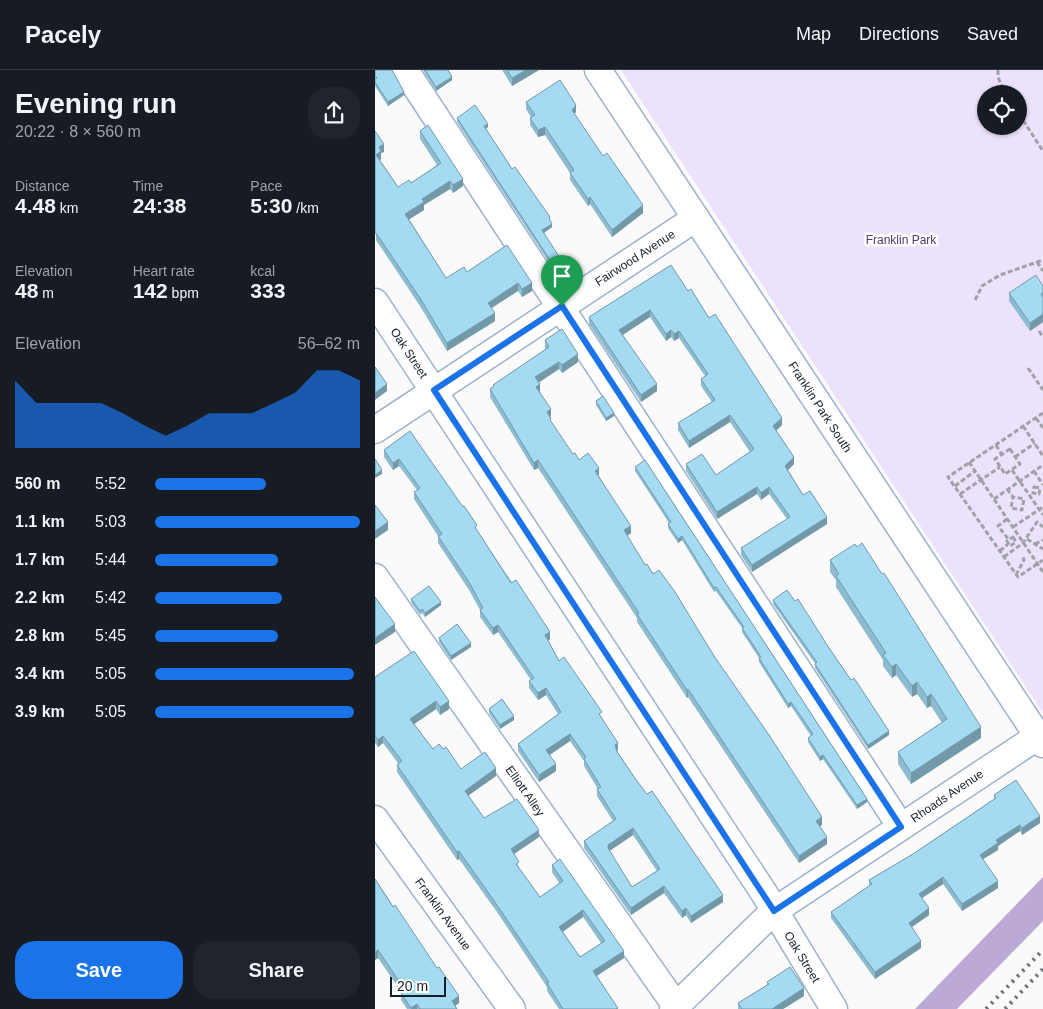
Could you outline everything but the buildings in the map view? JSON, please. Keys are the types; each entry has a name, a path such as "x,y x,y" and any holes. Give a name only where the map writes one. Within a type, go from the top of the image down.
{"street":[{"path":"405,70 562,306 901,827"},
{"name":"Franklin Park South","path":"598,70 1041,738"},
{"name":"Fairwood Avenue","path":"375,430 696,218"},
{"name":"Oak Street","path":"375,302 774,911 834,1009"},
{"name":"Elliott Alley","path":"375,577 674,1007"},
{"name":"Rhoads Avenue","path":"674,1007 774,911 1041,738"},
{"name":"Franklin Avenue","path":"375,818 512,1009"}],"path":[{"path":"998,70 998,77 1001,85"},
{"path":"1027,127 1043,152"},
{"path":"975,300 982,286 1001,275 1043,260"},
{"path":"1037,262 1043,271"},
{"path":"1039,331 1043,337"},
{"path":"1028,368 1043,390"},
{"path":"1043,413 948,476 1018,577 1043,560"},
{"path":"1036,418 1043,428"},
{"path":"1023,426 1043,456"},
{"path":"1015,457 1035,443"},
{"path":"996,445 1002,455"},
{"path":"1010,450 1015,457 1020,464 1005,474 995,460 1010,450"},
{"path":"969,462 1043,572"},
{"path":"994,499 1043,465"},
{"path":"960,494 1000,466"},
{"path":"1012,470 1031,494 1043,515"},
{"path":"955,486 975,471"},
{"path":"1022,510 1024,499 1031,494 1034,487 1042,486 1034,471"},
{"path":"1007,489 1013,497 1024,499"},
{"path":"1011,508 1013,497"},
{"path":"1013,527 1043,507"},
{"path":"1003,512 1011,508 1022,510 1027,517"},
{"path":"1032,514 1043,527"},
{"path":"999,551 1008,542 998,526 1007,519"},
{"path":"1004,557 1027,539 1028,534 1037,522"},
{"path":"1027,539 1043,549"},
{"path":"1035,544 1043,540"},
{"path":"1016,574 1024,560 1023,557"}],"green space":[{"name":"Franklin Park","path":"621,70 1043,70 1043,713"}],"shaded area":[{"path":"1043,877 1043,921 957,1009 915,1009"}],"railway":[{"path":"986,1009 1043,950"},
{"path":"1005,1009 1043,969"}],"route":[{"path":"562,306 901,827 774,911 434,390 562,306"}]}
